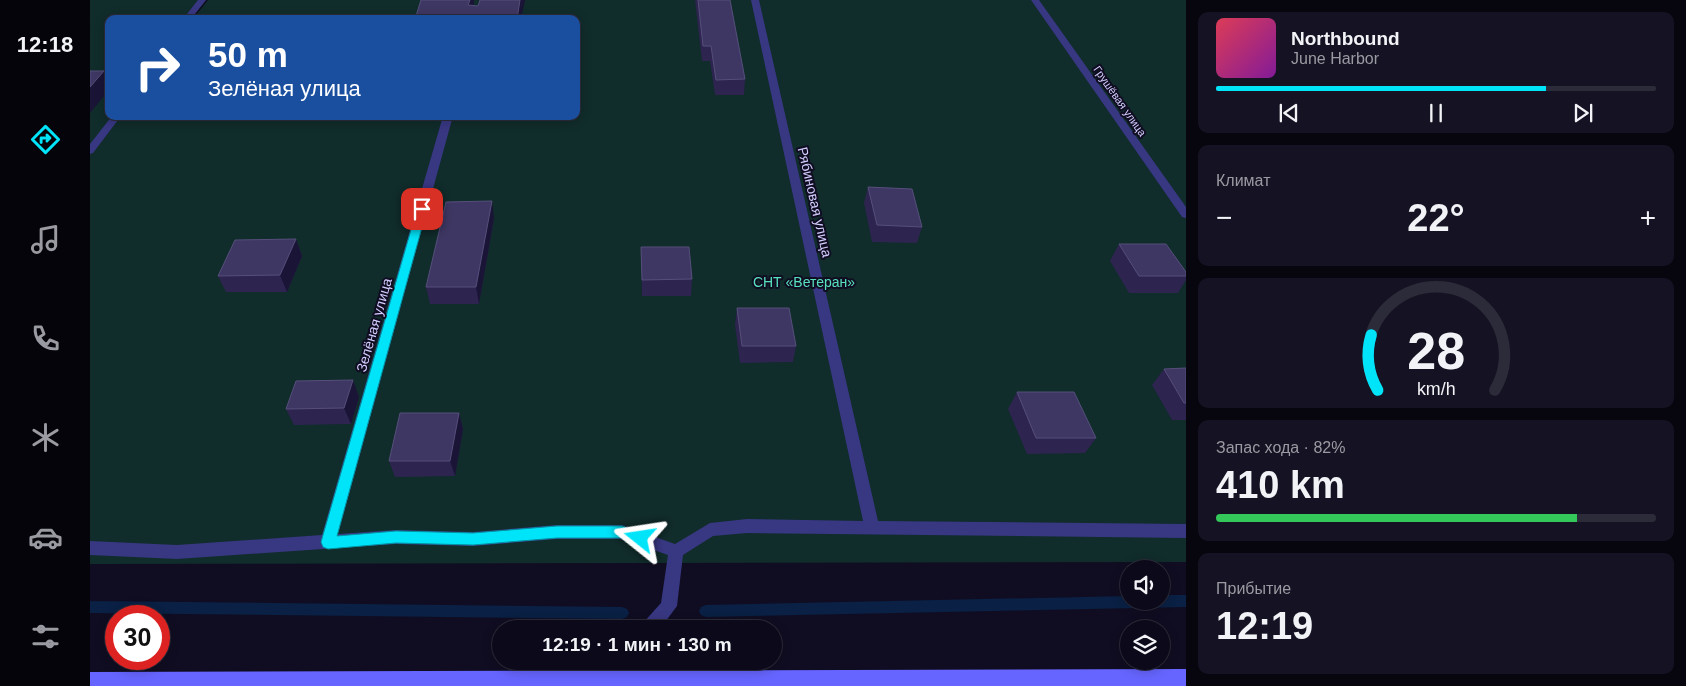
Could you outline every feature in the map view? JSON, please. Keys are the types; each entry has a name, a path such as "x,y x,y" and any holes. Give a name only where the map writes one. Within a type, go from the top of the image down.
{"street":[{"path":"190,15 202,0"},
{"path":"197,15 209,0"},
{"name":"Рябиновая улица","path":"755,0 872,528"},
{"name":"Грушёвая улица","path":"1035,0 1186,215"},
{"path":"90,141 107,120"},
{"path":"90,151 114,120"},
{"name":"Зелёная улица","path":"328,542 447,120"},
{"path":"676,551 710,530 747,526 1186,531"},
{"path":"90,548 177,552 396,537 473,539 557,532 622,532 676,551"},
{"path":"657,620 669,606 676,551"},
{"path":"566,680 588,670"},
{"path":"90,681 1186,678"}],"green space":[{"path":"90,0 206,0 194,15 105,15 105,120 111,120 90,146"},
{"name":"СНТ «Ветеран»","path":"208,0 1186,0 1186,562 1170,562 1170,560 1120,560 1120,562 90,564 90,149 113,120 580,120 580,15 196,15"}],"building":[{"path":"421,0 470,0 468,5 478,6 480,0 520,0 518,15 416,15"},
{"path":"698,0 730,0 745,79 716,80 711,46 703,46"},
{"path":"90,71 104,71 90,87"},
{"path":"868,187 912,189 922,227 877,225"},
{"path":"492,201 476,287 426,287 446,202"},
{"path":"296,239 280,275 218,276 235,240"},
{"path":"1119,244 1166,244 1186,272 1186,276 1139,276"},
{"path":"641,247 689,247 692,279 642,280"},
{"path":"737,308 789,308 796,346 742,346"},
{"path":"1186,368 1186,403 1184,403 1164,369"},
{"path":"353,380 344,408 286,409 296,381"},
{"path":"1017,392 1074,392 1096,438 1036,438"},
{"path":"400,413 459,413 450,461 389,461"}],"waterway":[{"path":"706,611 1186,601"},
{"path":"90,607 622,613"}],"route":[{"path":"422,209 328,542 396,537 473,539 557,532 622,532 640,538"}]}
